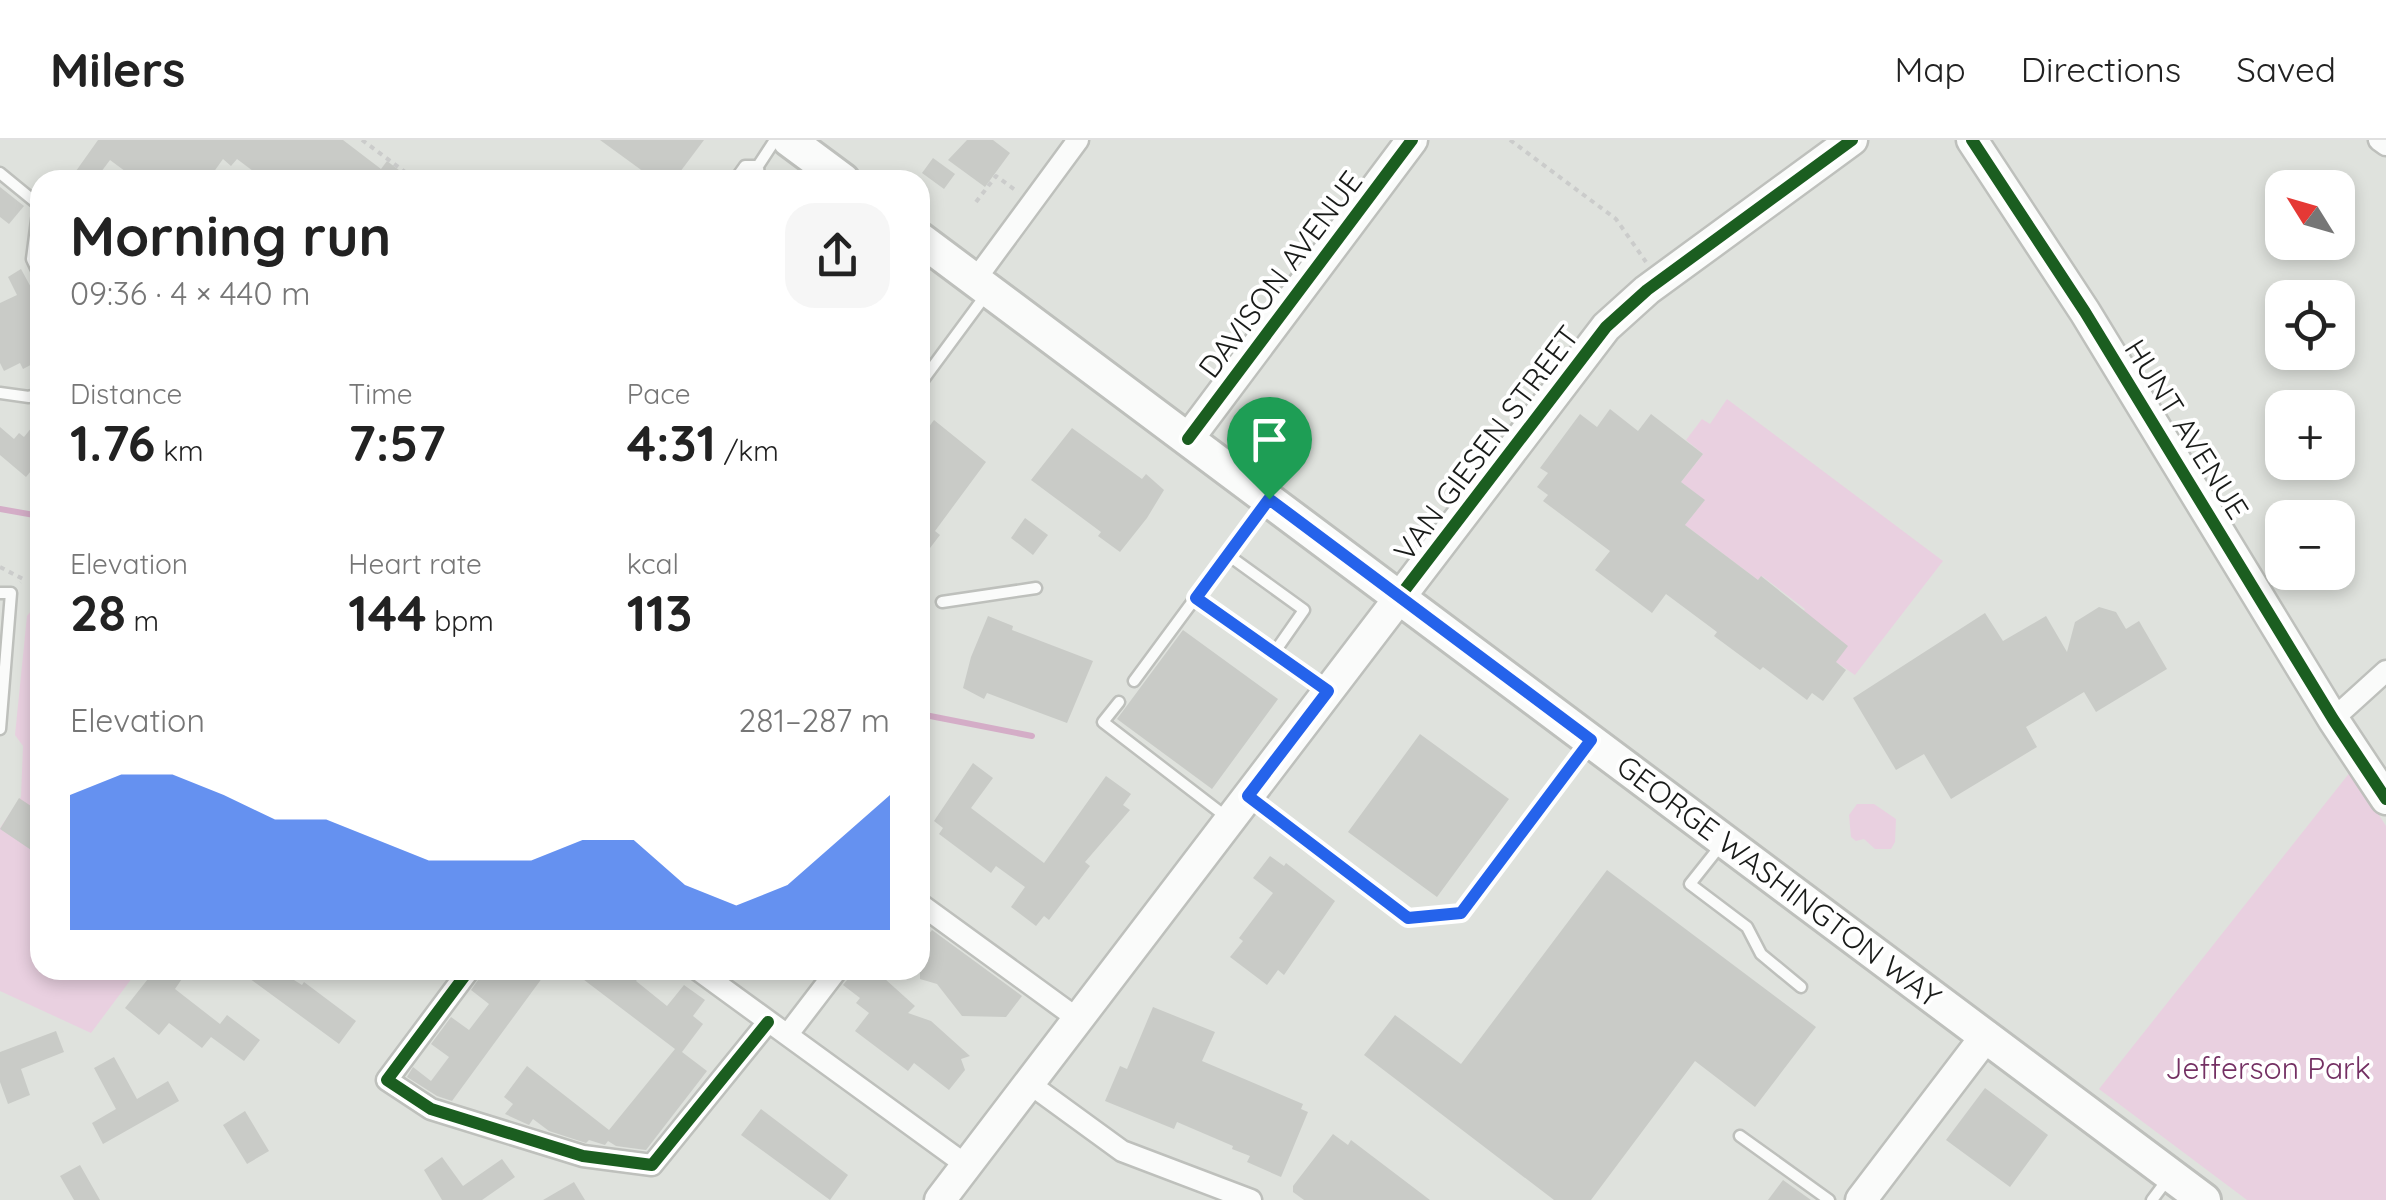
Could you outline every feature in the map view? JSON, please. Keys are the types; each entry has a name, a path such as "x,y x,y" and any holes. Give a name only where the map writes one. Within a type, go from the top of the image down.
{"main road":[{"path":"789,140 829,170"},
{"name":"GEORGE WASHINGTON WAY","path":"930,246 1986,1036 2162,1188 2204,1200"}],"street":[{"path":"982,285 1078,140"},
{"name":"DAVISON AVENUE","path":"1188,439 1412,140"},
{"name":"VAN GIESEN STREET","path":"940,1200 1606,327 1647,290 1852,140"},
{"name":"HUNT AVENUE","path":"1972,140 2085,312 2333,719 2386,799"},
{"path":"2379,140 2386,146"},
{"path":"2333,719 2386,670"},
{"path":"930,911 1078,1019"},
{"path":"462,980 387,1080 430,1109 583,1156 652,1164 768,1022"},
{"path":"725,980 768,1022 966,1165"},
{"path":"788,1034 829,980"},
{"path":"1861,1200 1986,1036"},
{"path":"1030,1084 1122,1152 1251,1200"}],"lane":[{"path":"758,170 776,140"},
{"path":"742,170 745,166 758,166"},
{"path":"0,173 30,198"},
{"path":"930,368 982,285"},
{"path":"0,393 30,397"},
{"path":"1134,681 1269,499"},
{"path":"1228,555 1304,610 1274,653"},
{"path":"942,602 1036,588"},
{"path":"0,592 11,593 0,729"},
{"path":"1196,598 1328,691"},
{"path":"1119,702 1104,722 1408,918 1461,913 1591,740"},
{"path":"1725,840 1690,884 1747,927 1761,954 1802,987"},
{"path":"1740,1136 1828,1200"}],"path":[{"path":"362,140 402,170"},
{"path":"1510,140 1616,219 1648,266"},
{"path":"976,202 996,176 1019,193"},
{"path":"0,554 30,565"}],"green space":[{"path":"1727,399 1943,561 1855,675 1836,662 1803,613 1805,609 1762,576 1758,580 1685,525 1704,500 1681,482 1703,454 1686,440 1702,419 1710,424"},
{"path":"30,612 30,980 131,980 91,1033 0,991 0,828 21,797 23,746 15,735"},
{"name":"Jefferson Park","path":"2351,771 2386,826 2386,1200 2247,1200 2099,1089"},
{"path":"1857,804 1874,804 1896,819 1891,849 1875,849 1864,839 1856,841 1851,837 1849,815"}],"building":[{"path":"98,140 343,140 381,169 387,161 399,170 252,170 237,159 231,166 223,159 215,170 124,170 110,160 102,170 77,170"},
{"path":"600,140 704,140 682,170 641,170"},
{"path":"967,140 993,140 1010,153 985,187 948,160"},
{"path":"933,158 955,174 944,189 930,179 930,170 924,170"},
{"path":"0,187 24,206 9,224 0,217"},
{"path":"21,269 30,286 30,365 23,369 20,363 4,371 0,363 0,303 17,295 8,277"},
{"path":"1610,409 1638,431 1651,414 1703,454 1681,482 1705,500 1685,525 1758,580 1761,576 1848,646 1836,662 1846,670 1823,701 1812,693 1807,700 1763,667 1760,670 1666,594 1652,613 1595,570 1610,551 1543,501 1548,495 1537,487 1548,473 1540,468 1580,414 1597,427"},
{"path":"934,420 986,462 935,531 940,535 930,548 930,425"},
{"path":"0,427 14,439 19,433 24,437 30,430 30,472 26,477 0,455"},
{"path":"1072,428 1142,479 1146,474 1164,490 1120,552 1098,536 1101,532 1031,480"},
{"path":"1025,518 1048,535 1033,555 1011,538"},
{"path":"2099,607 2116,612 2126,629 2139,621 2167,669 2096,712 2084,692 2026,727 2037,747 1951,799 1924,754 1896,770 1853,698 1985,613 2003,641 2046,616 2067,652 2075,622"},
{"path":"988,616 1013,626 1012,630 1093,661 1067,723 987,693 984,699 963,688"},
{"path":"1183,630 1278,699 1212,789 1117,719"},
{"path":"1420,734 1509,799 1437,897 1348,832"},
{"path":"973,763 993,778 971,808 1044,863 1106,776 1131,794 1123,805 1130,810 1085,862 1090,866 1049,920 1044,916 1036,926 1011,907 1025,887 996,866 991,873 939,834 943,828 934,821"},
{"path":"19,798 30,805 30,849 0,829"},
{"path":"1270,856 1284,866 1286,863 1335,901 1284,975 1278,970 1267,985 1230,957 1243,941 1239,938 1273,893 1253,878"},
{"path":"1607,870 1816,1027 1755,1107 1695,1061 1591,1200 1554,1200 1364,1055 1395,1015 1461,1064"},
{"path":"932,930 1022,996 1006,1017 962,1016 937,984 923,980 930,980"},
{"path":"147,980 181,980 175,989 220,1024 227,1015 260,1040 244,1061 211,1037 202,1048 169,1023 159,1035 125,1008"},
{"path":"252,980 294,980 302,985 304,982 356,1021 339,1044"},
{"path":"478,980 541,980 452,1101 407,1077 413,1067 431,1081 449,1057 431,1044 451,1017 469,1030 489,1004 471,990"},
{"path":"584,980 637,980 667,1006 684,985 705,1000 693,1016 703,1024 682,1052 707,1071 646,1150 616,1146 608,1141 605,1145 589,1140 586,1143 549,1131 533,1119 529,1125 505,1114 513,1104 504,1097 527,1066 609,1130 675,1049"},
{"path":"847,980 886,980 915,1006 908,1013 931,1021 970,1056 961,1059 965,1070 949,1090 914,1063 908,1071 855,1031 869,1013 856,1003 860,998 843,985"},
{"path":"1153,1007 1215,1032 1202,1061 1303,1104 1301,1109 1308,1112 1281,1177 1247,1162 1250,1156 1232,1149 1233,1146 1177,1122 1174,1129 1105,1101 1120,1066 1127,1069"},
{"path":"56,1031 64,1052 21,1069 30,1095 8,1104 0,1082 0,1052"},
{"path":"114,1057 137,1099 168,1081 179,1101 103,1144 92,1123 116,1109 94,1068"},
{"path":"1985,1088 2048,1135 2010,1187 1946,1140"},
{"path":"761,1109 848,1175 830,1200 741,1135"},
{"path":"245,1111 269,1151 247,1164 223,1125"},
{"path":"1333,1134 1348,1145 1351,1140 1430,1200 1304,1200 1293,1192 1293,1186"},
{"path":"442,1157 463,1186 502,1159 515,1177 482,1200 442,1200 424,1170"},
{"path":"80,1165 100,1200 74,1200 60,1176"},
{"path":"1783,1180 1811,1200 1768,1200"},
{"path":"574,1182 585,1200 543,1200"}],"waterway":[{"path":"0,509 30,514"},
{"path":"930,716 1032,736"}],"cycle path":[{"path":"1188,439 1412,140"},
{"path":"1400,596 1606,327 1647,290 1852,140"},
{"path":"1972,140 2085,312 2333,719 2386,799"},
{"path":"462,980 387,1080 431,1109 583,1156 652,1165 768,1022"}],"route":[{"path":"1269,499 1591,740 1461,913 1408,918 1248,796 1328,691 1196,598 1269,499"}]}
